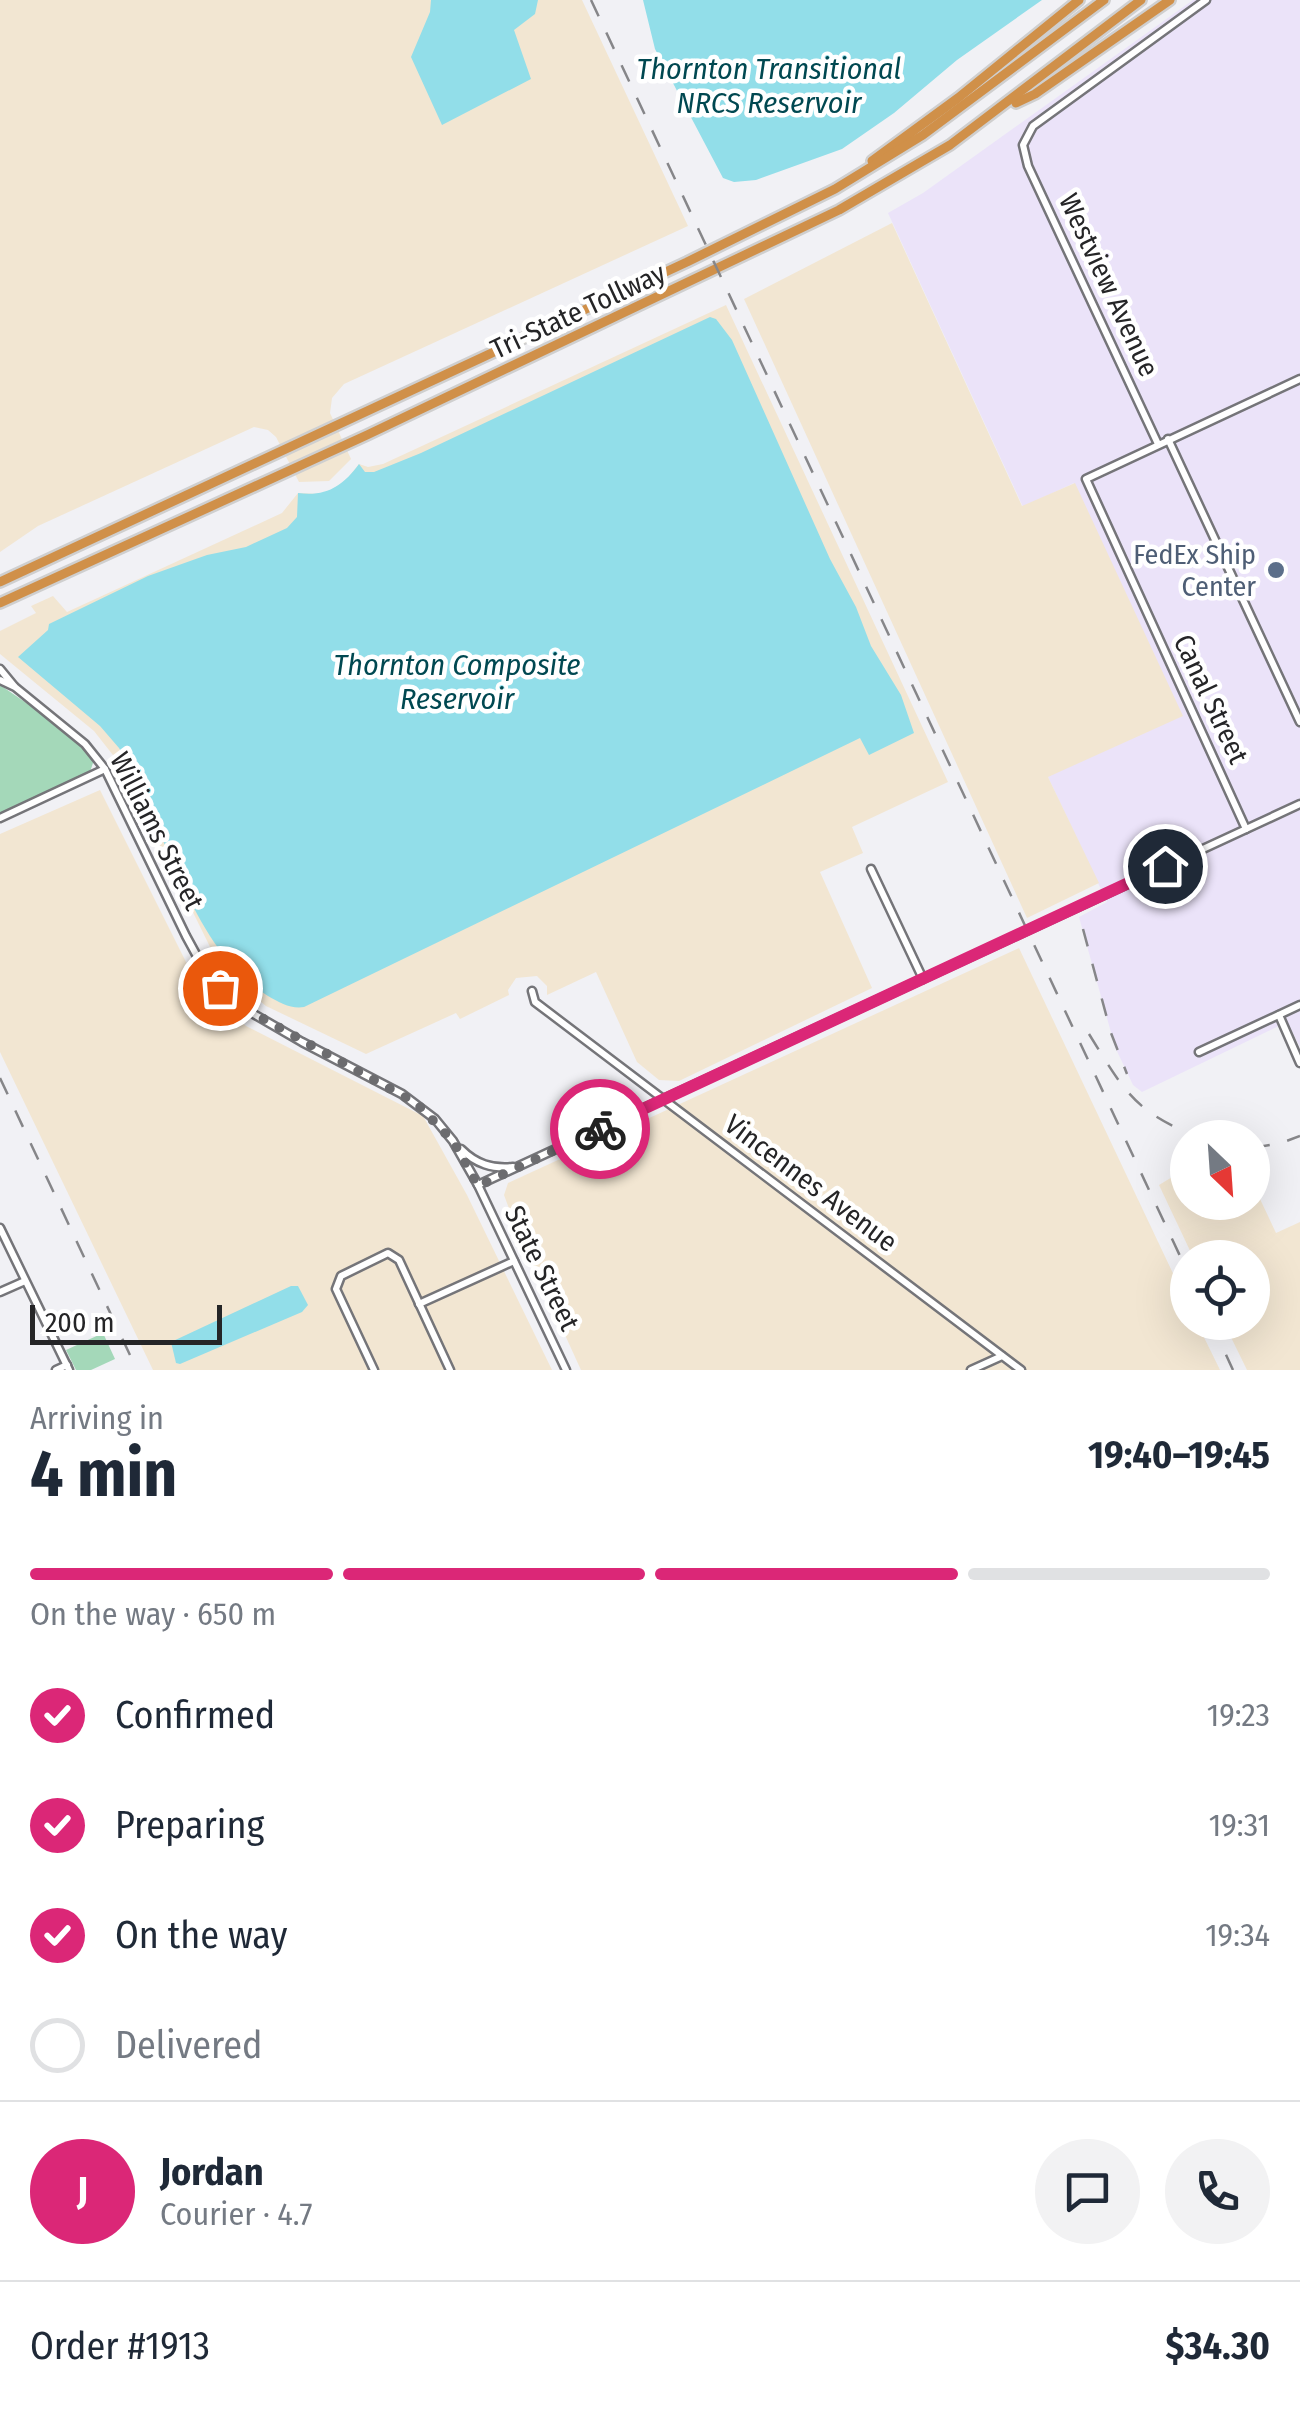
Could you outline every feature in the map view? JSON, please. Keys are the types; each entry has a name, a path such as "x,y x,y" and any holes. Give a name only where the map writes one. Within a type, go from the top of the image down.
{"highway":[{"path":"835,189 958,98 1079,0"},
{"name":"Tri-State Tollway","path":"0,582 687,262 835,189 923,135 1104,0"},
{"name":"Tri-State Tollway","path":"0,604 270,481 839,210 901,176 1000,110 1141,0"},
{"path":"1000,110 1035,94 1170,0"}],"street":[{"name":"Westview Avenue","path":"1158,444 1028,166 1023,145 1033,126 1206,0"},
{"path":"1158,444 1300,379"},
{"path":"1168,439 1300,722"},
{"name":"Canal Street","path":"1158,444 1086,479 1246,829"},
{"name":"Williams Street","path":"0,669 15,687 84,744 105,769 186,936 220,988 238,1005 286,1033 402,1094 453,1141 478,1186"},
{"name":"Williams Street","path":"0,680 15,687"},
{"path":"0,818 105,769"},
{"path":"478,1186 1300,804"},
{"path":"870,869 924,979"},
{"name":"Vincennes Avenue","path":"532,991 535,1002 1021,1370"},
{"path":"1199,1052 1300,1005"},
{"path":"1279,1015 1300,1063"},
{"path":"453,1141 467,1155 491,1168 519,1166"},
{"name":"State Street","path":"478,1186 566,1370"},
{"path":"0,1228 68,1368 56,1370"},
{"path":"374,1370 336,1282 388,1254 398,1260 450,1370"},
{"path":"419,1304 514,1261"},
{"path":"0,1292 25,1281"},
{"path":"972,1370 1002,1356"}],"shaded area":[{"path":"0,0 582,0 688,226 344,384 332,398 330,413 351,459 329,481 299,482 276,437 268,430 254,427 38,526 0,552"},
{"path":"1193,0 1300,0 1300,1047 1287,1022 1142,1092 1133,1085 1115,1047 1079,917 1107,902 1048,777 1074,483 1023,507 888,213 923,193"},
{"path":"892,223 1022,506 1075,483 1183,716 1048,777 1099,883 1027,918 744,299"},
{"name":"Thornton Composite Reservoir","path":"726,305 948,782 852,827 863,853 820,872 872,988 679,1081 659,1080 637,1062 596,972 547,995 547,986 537,976 516,978 509,995 460,1019 456,1013 366,1054 266,1006 233,979 214,955 120,764 94,731 0,654 0,631 36,613 31,606 53,596 67,612 282,513 298,493 321,494 333,489 359,464 383,464"},
{"path":"100,790 196,982 246,1026 423,1116 467,1195 552,1370 153,1370 0,1052 0,834"},
{"path":"1019,948 1170,1267 1170,1340 1205,1340 1220,1370 581,1370 517,1230 504,1195 508,1183"},
{"path":"1170,1178 1170,1208 1159,1185"},
{"path":"1176,1220 1270,1220 1276,1233 1300,1222 1300,1370 1247,1370 1232,1340 1270,1340 1270,1240 1185,1240"}],"green space":[{"path":"0,685 97,751 90,772 0,813"},
{"path":"103,1333 115,1359 91,1370 76,1370 66,1350"}],"water":[{"path":"431,0 538,0 535,14 514,30 531,79 442,125 411,57 430,12"},
{"name":"Thornton Transitional NRCS Reservoir","path":"643,0 1042,0 842,149 756,180 734,182 723,178 655,49"},
{"name":"Thornton Composite Reservoir","path":"710,317 732,340 871,646 901,695 914,733 869,755 860,738 304,1007 290,1006 268,996 241,975 199,917 119,748 100,726 18,657 48,630 49,624 148,576 207,555 246,547 287,528 297,517 298,493 333,488 359,464 365,472 374,472 421,453"},
{"path":"298,1286 308,1305 302,1312 176,1363 171,1342"}],"railway":[{"path":"591,0 1173,1240"},
{"path":"1083,929 1111,1033 1127,1074"},
{"path":"1089,1034 1123,1086 1146,1109 1170,1124"},
{"path":"0,1078 137,1370"},
{"path":"1270,1145 1300,1136"},
{"path":"1219,1340 1233,1370"}],"way so far":[{"path":"220,988 238,1005 416,1103 453,1141 478,1186 600,1129"}],"place":[{"name":"FedEx Ship Center","path":"1276,570"}],"route":[{"path":"600,1129 1165,866"}]}
